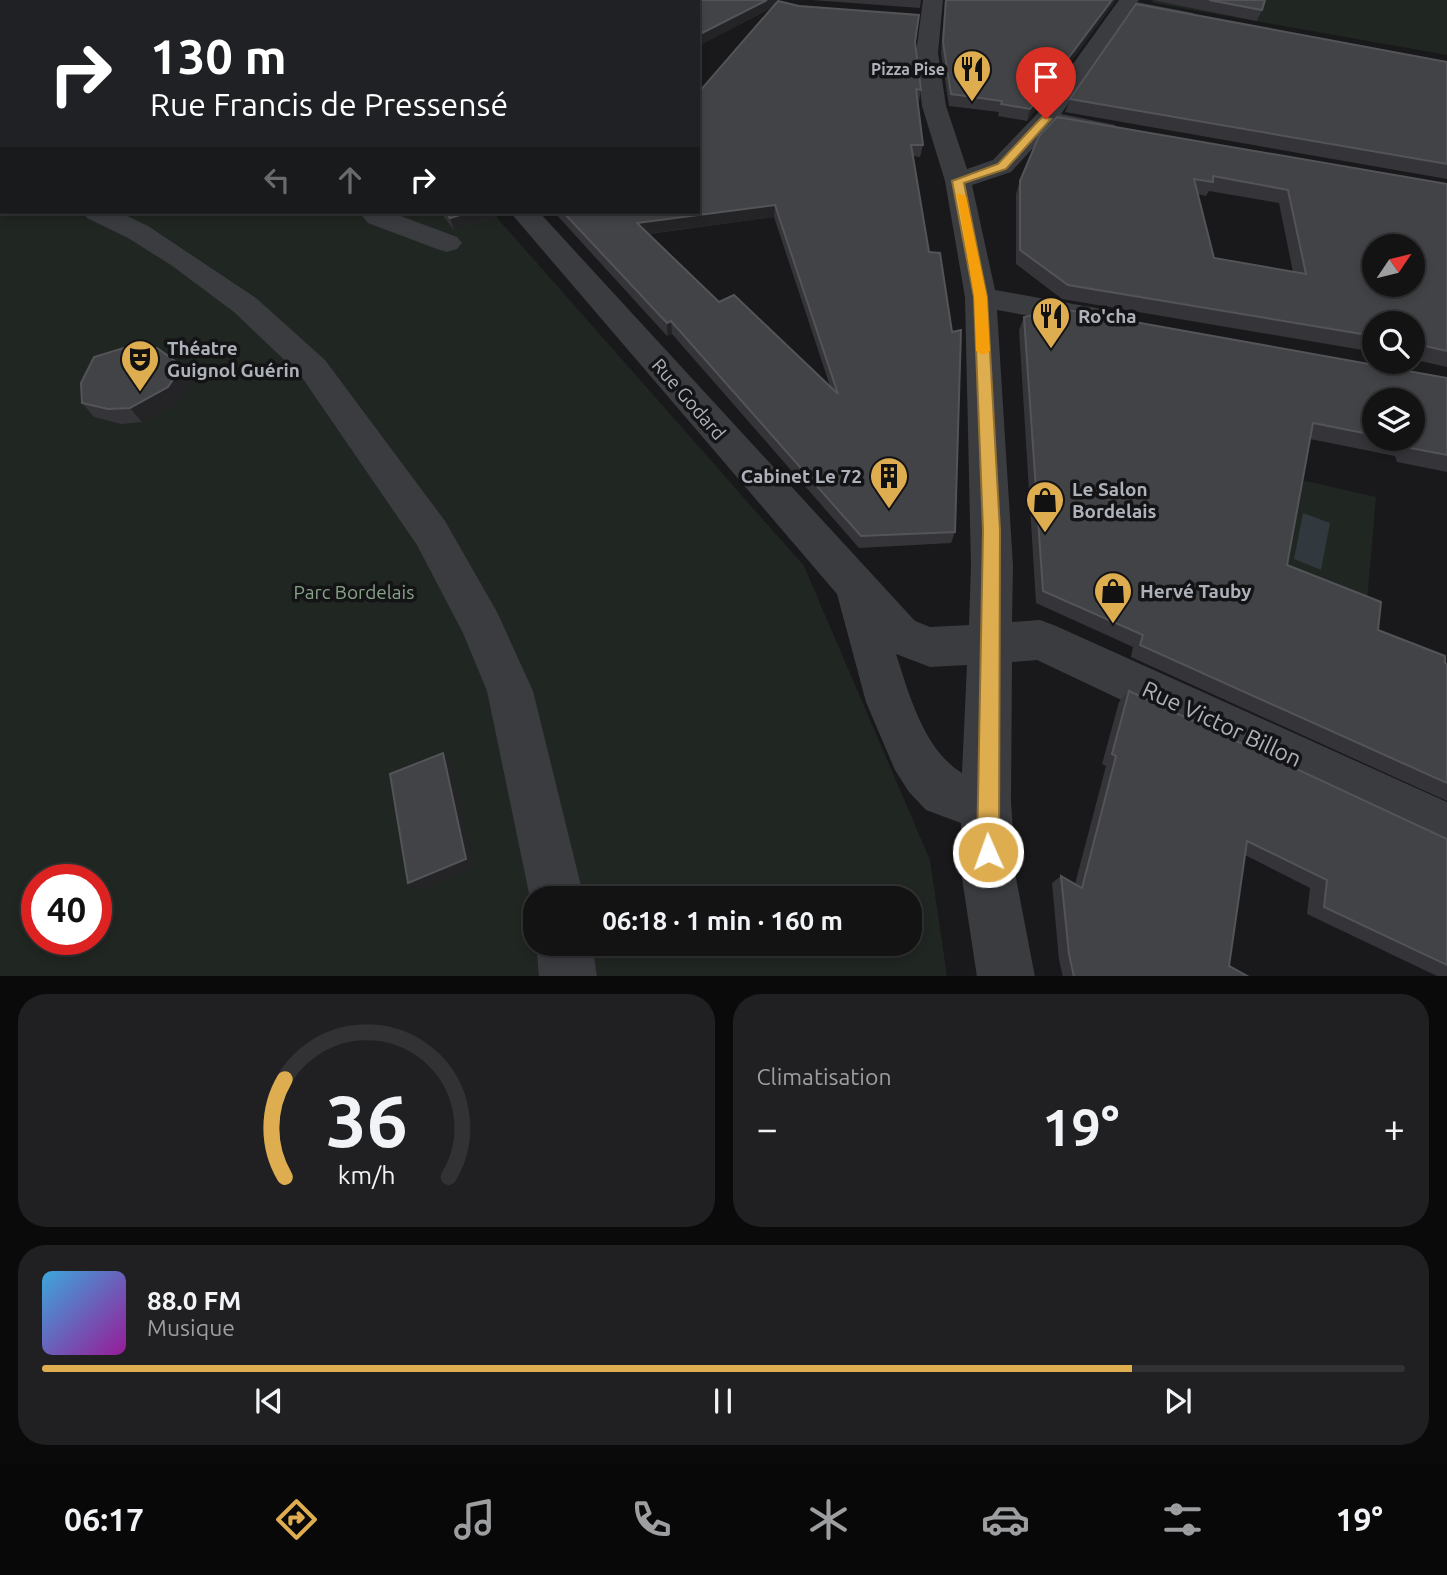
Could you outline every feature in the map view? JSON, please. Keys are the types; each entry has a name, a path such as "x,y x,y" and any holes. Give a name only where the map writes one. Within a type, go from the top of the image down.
{"street":[{"path":"958,181 1002,166 1046,119 1128,3 1209,21"},
{"path":"924,12 926,53 934,106 958,181 981,297 992,530 992,644 986,801 989,878 1006,976"},
{"path":"1046,119 1134,135"},
{"path":"101,214 181,258 245,305 313,368 431,533 482,626 510,691 555,886"},
{"path":"375,214 447,243"},
{"name":"Rue Godard","path":"525,214 899,635 930,647 992,644"},
{"path":"981,297 1137,325"},
{"path":"854,587 896,719 921,768 946,794 986,801"},
{"name":"Rue Victor Billon","path":"992,644 1040,640 1447,828"},
{"path":"566,956 568,976"}],"green space":[{"path":"1150,0 1447,0 1447,55 1154,3"},
{"name":"Parc Bordelais","path":"0,214 494,214 804,566 930,860 947,976 0,976"},
{"path":"1297,479 1376,497 1366,614 1239,649"}],"shaded area":[{"path":"1303,513 1330,523 1321,570 1294,559"}],"building":[{"path":"700,0 767,0 700,34"},
{"path":"946,0 1112,0 1030,109 1001,104 1002,101 951,94 943,42"},
{"path":"1209,0 1265,0 1262,10"},
{"path":"778,1 799,6 919,15 915,42 921,90 916,89 923,145 911,145 929,252 940,253 952,332 961,330 955,532 861,536 671,321 667,323 565,214 700,214 700,91","holes":["775,205 838,394 734,295 719,302 637,223"]},
{"path":"1136,4 1447,62 1447,164 1070,99"},
{"path":"1057,117 1447,184 1447,351 1425,346 1425,311 1362,311 1362,334 1068,285 1020,250 1020,181 1039,136","holes":["1213,176 1288,190 1306,274 1214,258 1194,179 1213,182"]},
{"path":"447,214 463,214 450,218"},
{"path":"1062,309 1362,363 1362,374 1425,374 1447,378 1447,455 1425,451 1425,388 1362,388 1362,433 1313,423 1287,565 1381,602 1378,630 1445,656 1447,783 1140,645 1143,635 1043,591 1024,317"},
{"path":"127,347 157,348 182,366 168,387 130,408 108,409 82,403 81,383 94,357"},
{"path":"1129,691 1447,839 1447,965 1324,907 1327,880 1247,841 1229,966 1247,976 1074,976 1061,876 1082,888 1116,756 1112,754"},
{"path":"443,753 466,859 408,883 390,774"}],"slow traffic":[{"path":"961,196 981,297 983,351"}],"place":[{"name":"Pizza Pise","path":"972,103"},
{"name":"Ro'cha","path":"1051,350"},
{"name":"Théatre Guignol Guérin","path":"140,393"},
{"name":"Cabinet Le 72","path":"889,510"},
{"name":"Le Salon Bordelais","path":"1045,534"},
{"name":"Hervé Tauby","path":"1113,625"}],"route":[{"path":"988,852 986,801 992,644 992,530 981,297 958,181 1002,166 1046,119"}]}
